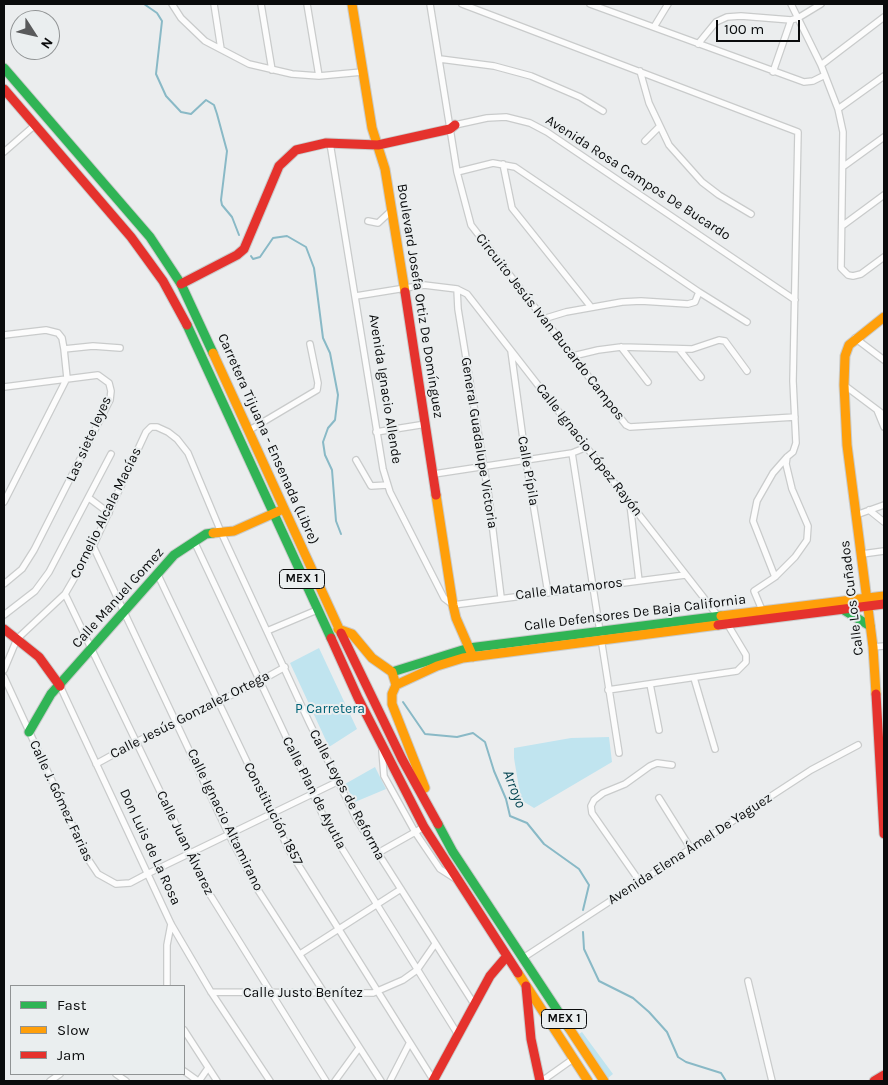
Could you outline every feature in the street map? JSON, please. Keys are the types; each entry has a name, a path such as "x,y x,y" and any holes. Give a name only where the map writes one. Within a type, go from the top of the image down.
{"main road":[{"name":"Boulevard Josefa Ortiz De Domínguez","path":"352,4 362,72 392,210 453,605"},
{"name":"Carretera Tijuana - Ensenada (Libre)","path":"4,68 150,237 181,284 383,721 450,846 604,1081"},
{"name":"Carretera Tijuana - Ensenada (Libre)","path":"4,89 131,237 162,281 186,323 358,698 390,757 424,827 588,1081"},
{"name":"Avenida Rosa Campos De Bucardo","path":"330,143 366,144 451,125"},
{"path":"181,284 237,255 244,249 273,178 286,158 296,150 330,143"},
{"name":"Calle Los Cuñados","path":"884,316 855,338 844,356 847,444 862,554 882,734 884,834"},
{"name":"Calle Manuel Gomez","path":"29,732 45,703 157,572 174,555 194,541 213,532 234,530 283,508"},
{"path":"304,582 312,586 331,626 336,630 339,629 352,634 372,658 392,672 396,685 392,694 392,704 424,782 425,790 423,794 416,795 413,792 398,763 390,757"},
{"name":"Calle Defensores De Baja California","path":"600,636 723,626 842,609 884,596"},
{"name":"Calle Defensores De Baja California","path":"392,672 471,652 600,636 718,616 762,610 867,601 884,604"},
{"name":"Avenida Ignacio Allende","path":"453,605 456,618 471,652"},
{"path":"842,609 870,626"},
{"path":"718,616 723,626"},
{"name":"Don Luis de La Rosa","path":"4,629 39,657 60,686"},
{"name":"Calle Defensores De Baja California","path":"396,685 471,652"},
{"path":"494,934 501,922"},
{"path":"434,1081 457,1033 490,976 507,956"},
{"path":"526,985 530,1039 541,1081"},
{"path":"874,1081 884,1076"}],"street":[{"path":"172,4 191,30 250,64 272,70 319,76 362,72"},
{"path":"214,4 221,49"},
{"path":"261,4 272,70"},
{"path":"307,4 319,76"},
{"name":"Circuito Jesús Ivan Bucardo Campos","path":"430,4 451,125 457,172 471,225 628,427 795,418"},
{"path":"462,4 798,132 793,381 796,448 773,473 757,501 752,521 775,577"},
{"path":"590,4 804,82 825,74"},
{"path":"612,12 616,4"},
{"path":"654,27 668,4"},
{"path":"791,4 821,64 838,109 844,132 841,263 844,272 853,276 862,274 884,257"},
{"path":"698,44 716,22 727,17 742,16 791,20 798,18 821,4"},
{"path":"821,64 884,17"},
{"path":"773,72 791,20"},
{"path":"440,58 494,66 531,76 580,97 603,111"},
{"path":"640,71 659,127 668,145 702,182 719,195 752,214"},
{"path":"838,109 884,76"},
{"name":"Avenida Rosa Campos De Bucardo","path":"451,125 487,118 506,117 524,121 547,132 795,300"},
{"path":"4,152 35,126"},
{"path":"645,141 659,127"},
{"path":"844,166 884,137"},
{"name":"Avenida Ignacio Allende","path":"330,143 356,296 376,432 388,485 441,593 453,605"},
{"path":"457,172 492,163 515,168 539,182 699,292 747,322"},
{"path":"502,164 512,208 591,307"},
{"path":"842,226 884,195"},
{"path":"368,221 378,223 392,210"},
{"path":"356,296 380,294 404,287 424,285 457,289"},
{"name":"Calle Ignacio López Rayón","path":"457,289 471,298 718,616"},
{"name":"General Guadalupe Victoria","path":"457,289 458,308 501,598"},
{"path":"543,319 591,307 640,301 688,304 695,302 699,292"},
{"path":"4,335 46,330 54,332 62,338 67,378 4,502"},
{"path":"855,338 884,360"},
{"path":"574,356 598,350 621,348 692,349 722,340 747,371"},
{"path":"248,431 317,390 318,383 310,344"},
{"path":"64,349 93,346 120,348"},
{"path":"621,348 648,382"},
{"name":"Calle Pípila","path":"510,349 548,593"},
{"path":"680,349 701,377"},
{"name":"Las siete leyes","path":"4,387 98,375 109,383 110,400 34,550 22,569 4,584"},
{"path":"844,385 884,415"},
{"path":"877,409 884,427"},
{"path":"376,432 426,424"},
{"name":"Cornelio Alcala Macías","path":"17,639 65,594 93,546 146,432 151,427"},
{"name":"Calle Leyes de Reforma","path":"151,427 157,427 168,432 184,447 221,532 285,666 308,722 357,820 474,1004"},
{"path":"434,474 572,453 587,447"},
{"path":"572,453 619,753"},
{"path":"4,615 35,591 49,572 112,454"},
{"path":"762,610 754,591 775,577 795,557 807,540 808,526 792,489 787,470 787,457"},
{"path":"356,460 371,486 388,485"},
{"path":"89,498 109,512"},
{"path":"630,502 639,581"},
{"path":"856,515 884,505"},
{"path":"869,510 884,522"},
{"name":"Calle Plan de Ayutla","path":"194,541 328,826 457,1033"},
{"name":"Calle Ignacio Altamirano","path":"93,546 229,835 258,890 300,954 323,994 381,1081"},
{"path":"862,554 884,551"},
{"name":"Constitución 1857","path":"157,572 289,850 409,1044 434,1081"},
{"name":"Calle Matamoros","path":"453,605 685,575"},
{"name":"Calle Juan Álvarez","path":"65,594 188,854 238,943 326,1081"},
{"path":"267,631 317,610"},
{"path":"608,690 731,673 742,668 746,662 745,650 723,626"},
{"path":"4,670 17,639"},
{"path":"873,647 884,646"},
{"name":"Calle Jesús Gonzalez Ortega","path":"96,764 136,742 260,681 285,666"},
{"name":"Calle J. Gómez Farias","path":"4,677 88,859 98,874 116,884 130,882 148,874 339,781"},
{"path":"694,678 715,749"},
{"path":"650,684 659,730"},
{"name":"Don Luis de La Rosa","path":"60,686 171,924 211,992 270,1081"},
{"path":"382,744 384,776 415,832 440,869 458,881"},
{"name":"Avenida Elena Ámel De Yaguez","path":"523,958 811,770 858,745"},
{"path":"640,882 592,813 590,806 603,793 625,784 650,766 657,763 672,765"},
{"path":"659,798 691,849"},
{"path":"378,853 424,827"},
{"path":"300,954 377,906 401,888"},
{"path":"167,985 166,966 171,924"},
{"name":"Calle Justo Benítez","path":"211,992 323,994 378,992 417,970 435,944"},
{"path":"748,981 772,1081"},
{"path":"185,1032 217,1081"},
{"path":"390,1081 409,1044"},
{"path":"335,1081 359,1048"},
{"path":"541,1081 573,1059"},
{"path":"185,1072 198,1081 208,1068"}],"green space":[{"name":"P Carretera","path":"319,648 357,729 329,747 290,663"},
{"path":"609,737 612,762 534,808 521,800 514,748 571,738"},
{"path":"375,767 386,789 355,802 345,784"},
{"path":"582,1032 613,1074 608,1078 579,1034"}],"waterway":[{"path":"144,4 157,13 162,21 156,74 166,96 181,112 191,114 206,100 214,105 227,151 221,200 222,205 232,217 239,235"},
{"path":"251,256 253,259 260,257 273,238 287,236 306,247 314,268 323,338 330,353 338,395 335,420 328,428 323,442 325,455 332,470 336,521 341,534"},
{"name":"Arroyo","path":"403,702 425,734 457,737 473,733 485,742 494,771 506,799 510,816 527,823 544,844 579,869 589,885 583,910"},
{"name":"Arroyo","path":"583,932 584,949 599,981 633,998 649,1012 667,1032 678,1057 686,1062 721,1073 726,1081"}],"traffic: fast":[{"path":"4,68 150,237 181,284 213,353"},
{"path":"187,325 331,638"},
{"path":"29,732 51,694 174,555 206,534 213,533"},
{"path":"842,609 870,626"},
{"path":"392,672 469,648 721,616"},
{"path":"438,824 453,852 569,1028"}],"traffic: slow":[{"path":"352,4 372,128 385,169 405,292"},
{"path":"876,694 873,647 847,445 844,385 845,356 849,345 884,317"},
{"path":"213,353 341,633"},
{"path":"436,495 453,605 456,618 473,657"},
{"path":"213,533 234,531 279,511"},
{"path":"721,616 884,596"},
{"path":"396,685 437,666 463,658 718,625"},
{"path":"338,629 352,634 372,658 392,672 396,685 392,694 392,704 425,788"},
{"path":"518,973 588,1081"},
{"path":"569,1028 604,1081"}],"traffic: jam":[{"path":"4,89 131,237 163,281 187,325"},
{"path":"181,284 237,255 244,249 279,166 296,150 326,143 378,145 450,129 455,125"},
{"path":"405,292 436,495"},
{"path":"718,625 884,604"},
{"path":"4,629 39,657 60,686"},
{"path":"341,633 402,759 438,824"},
{"path":"331,638 358,698 424,827 518,973"},
{"path":"876,694 884,834"},
{"path":"433,1081 490,976 507,956"},
{"path":"526,986 531,1039 540,1081"},
{"path":"874,1081 884,1075"}]}
